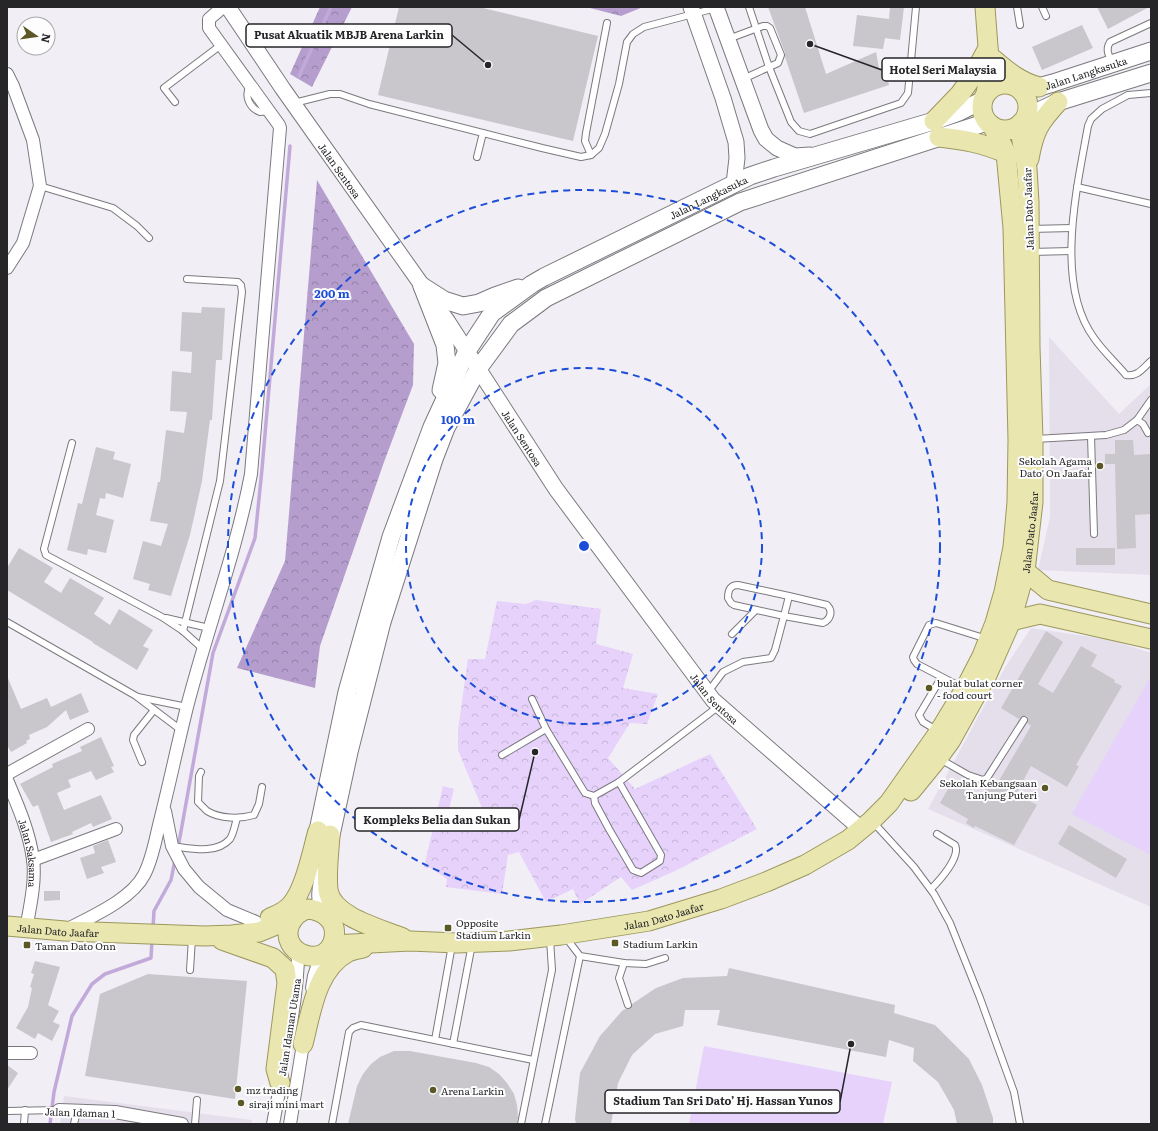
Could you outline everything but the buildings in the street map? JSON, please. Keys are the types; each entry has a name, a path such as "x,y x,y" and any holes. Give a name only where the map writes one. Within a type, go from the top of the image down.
{"main road":[{"path":"985,7 990,49 990,73 982,108 983,116 990,125 1000,130 1008,130 1015,128 1024,120 1028,110 1028,102 1025,95 999,69 990,49"},
{"path":"990,49 1015,77 1028,84 1038,87"},
{"path":"937,129 990,49"},
{"name":"Jalan Langkasuka","path":"1017,87 1038,87 1151,51"},
{"name":"Jalan Langkasuka","path":"1024,120 1058,102 1151,73"},
{"path":"984,97 998,84 1006,84 1017,87"},
{"name":"Jalan Langkasuka","path":"432,427 467,351 492,313 532,284 734,184 774,168 830,152 937,129 959,112 984,97"},
{"path":"1027,168 1036,131 1042,120 1058,102"},
{"name":"Jalan Dato Jaafar","path":"889,803 913,790 951,740 987,675 1011,621 1025,571 1033,502 1034,439 1027,168 1021,135 1024,120"},
{"path":"422,286 445,345 447,363 432,427 391,537 347,692 324,833 320,897 321,905 330,920 335,936 327,950 310,956 297,952 289,941 288,929 307,892 324,833 349,752 384,615 436,453 446,428 478,369 511,324 546,298 740,202 937,129 990,125"},
{"name":"Jalan Dato Jaafar","path":"330,920 371,935 403,941 453,943 509,941 649,921 721,899 805,865 831,850 866,825 889,803 939,732 965,689 982,656 995,624 1004,592 1013,546 1017,502 1018,434 1014,262 1006,153 990,125"},
{"path":"937,129 1006,153"},
{"path":"422,286 444,300 463,306 479,303 494,296 532,284"},
{"path":"1025,571 1048,590 1151,614"},
{"path":"1011,621 1040,614 1151,639"},
{"path":"209,937 279,915 291,905 300,891 324,833"},
{"path":"324,833 328,892 334,904 345,915 403,941"},
{"path":"297,914 308,909 315,910 330,920"},
{"name":"Jalan Dato Jaafar","path":"209,937 259,932 297,914"},
{"name":"Jalan Dato Jaafar","path":"7,926 26,929 209,937 297,952"},
{"path":"209,937 273,958 285,969 287,983 276,1069 280,1083"},
{"path":"303,1044 318,987 324,975 339,958 349,951 403,941"},
{"name":"Jalan Dato Jaafar","path":"327,950 403,941"}],"street":[{"path":"65,931 110,906 138,884 144,874 152,854 181,730 203,648 224,581 246,499 251,474 280,132 279,125 209,28 209,19 223,7"},
{"name":"Jalan Sentosa","path":"228,7 448,322 556,489 708,692 719,706 866,825"},
{"path":"716,8 743,79 760,130 766,139 777,148 795,156 830,152"},
{"path":"692,11 723,98 736,142 737,158 734,184"},
{"path":"7,74 33,140 40,186 23,243 7,268"},
{"path":"7,774 88,729"},
{"name":"Jalan Saksama","path":"7,780 28,835 33,860 32,893 26,929"},
{"path":"164,807 184,870 199,887 227,910 256,922"},
{"path":"33,860 116,829"},
{"name":"Jalan Idaman Utama","path":"290,1124 314,976 327,950"},
{"name":"Jalan Idaman Utama","path":"274,1118 296,995 297,952"},
{"path":"7,1054 31,1053"},
{"name":"Jalan Idaman 1","path":"59,1110 115,1112 131,1119 180,1124"},
{"path":"265,1124 274,1118"}],"lane":[{"path":"749,7 769,67 791,122 799,131 810,134 901,103 908,92 916,7"},
{"path":"1017,7 1020,25"},
{"path":"1042,7 1046,16"},
{"path":"294,103 330,94 340,94 369,104 483,133 581,156 591,154 599,148 605,134 619,84 628,42 634,34 644,28 692,11 716,8"},
{"path":"591,154 585,141 607,22"},
{"path":"1112,63 1107,51 1110,42 1151,23"},
{"path":"728,39 756,28 767,26 770,28 781,55 778,63 743,79"},
{"path":"176,102 164,88 221,45"},
{"path":"1151,93 1128,95 1102,109 1091,119 1088,126 1077,187 1070,239 1075,296 1081,315 1093,338 1126,375 1132,376 1137,374 1151,360"},
{"path":"477,157 483,133"},
{"path":"40,186 113,208 138,226 149,238"},
{"path":"1077,187 1151,204"},
{"path":"1029,229 1072,228"},
{"path":"1029,252 1071,251"},
{"path":"183,631 220,481 242,292 241,285 238,282 187,279"},
{"path":"1034,439 1106,435 1124,430 1137,420 1151,400"},
{"path":"1137,420 1143,424 1148,433"},
{"path":"1091,436 1094,534"},
{"path":"72,443 44,549 46,555 162,617 183,631 203,648"},
{"path":"738,585 824,603 829,607 830,614 828,619 823,623 756,610 731,604 728,598 729,589 732,586 738,585"},
{"path":"708,692 723,672 743,662 771,658 775,650 789,596"},
{"path":"732,634 756,610"},
{"path":"162,617 209,628"},
{"path":"7,622 136,696 181,730"},
{"path":"965,689 941,678 917,664 913,657 929,625 936,623 988,640"},
{"path":"939,732 923,722 919,715 941,678"},
{"path":"136,696 187,707"},
{"path":"532,699 546,729 584,792 594,796"},
{"path":"594,796 619,782 719,706"},
{"path":"142,762 133,740 134,735 154,710"},
{"path":"938,758 968,775 983,780 987,778 1024,720"},
{"path":"502,755 546,729"},
{"path":"201,772 199,776 198,802 208,811 220,817 237,818 254,815 259,804 262,787"},
{"path":"594,796 595,803 609,830 634,870 641,873 660,861 661,854 619,782"},
{"path":"176,848 210,850 222,845 230,838 237,818"},
{"path":"866,825 914,867 931,889 950,923 980,998 1014,1092 1020,1124"},
{"path":"931,889 944,876 957,852 955,845 937,834"},
{"path":"569,933 570,943 580,956 624,963 646,964 665,958"},
{"path":"521,1124 552,970 549,936"},
{"path":"190,970 209,937"},
{"path":"453,1044 472,942"},
{"path":"435,1040 453,943"},
{"path":"545,1124 580,956"},
{"path":"624,963 619,978 628,1005"},
{"path":"332,1124 349,1032 353,1028 361,1025 534,1060"},
{"path":"195,1124 197,1100"},
{"path":"24,1124 26,1110"},
{"name":"Jalan Idaman 1","path":"7,1111 59,1110"},
{"path":"74,1124 77,1111"}],"shaded area":[{"name":"Sekolah Agama Dato' On Jaafar","path":"1049,337 1119,414 1151,384 1151,575 1038,570 1050,517"},
{"name":"Sekolah Kebangsaan Tanjung Puteri","path":"1031,628 1111,640 1151,653 1151,907 928,809 1006,666"},
{"path":"64,1096 252,1120 251,1124 60,1124"}],"green space":[{"path":"320,7 352,7 312,87 290,74"},
{"path":"586,7 643,7 621,16"},
{"path":"317,180 414,344 413,385 384,462 320,646 315,688 237,668 285,561"},
{"path":"536,600 601,609 596,644 633,654 623,688 658,694 647,724 630,723 608,758 635,789 710,754 757,829 675,871 632,890 621,877 580,904 573,889 546,902 519,852 508,855 502,894 446,887 447,879 431,868 424,867 443,786 454,789 448,813 485,815 458,750 458,730 468,659 485,659 497,601 526,604"},
{"path":"1151,676 1151,855 1072,814"},
{"path":"704,1046 892,1082 883,1124 689,1124"}],"waterway":[{"path":"299,76 331,7"},
{"path":"178,848 213,653 255,538 290,146"},
{"path":"153,928 154,911 171,880 175,860"},
{"path":"50,1124 54,1092 72,1016 92,984 105,974 151,958 152,940"}],"place":[{"name":"Hotel Seri Malaysia","path":"810,44"},
{"name":"Pusat Akuatik MBJB Arena Larkin","path":"488,65"},
{"name":"Sekolah Agama Dato' On Jaafar","path":"1100,466"},
{"name":"bulat bulat corner - food court","path":"929,688"},
{"name":"Kompleks Belia dan Sukan","path":"535,752"},
{"name":"Sekolah Kebangsaan Tanjung Puteri","path":"1045,788"},
{"name":"Opposite Stadium Larkin","path":"448,928"},
{"name":"Stadium Larkin","path":"615,943"},
{"name":"Taman Dato Onn","path":"27,945"},
{"name":"Stadium Tan Sri Dato’ Hj. Hassan Yunos","path":"851,1044"},
{"name":"mz trading","path":"238,1089"},
{"name":"Arena Larkin","path":"433,1090"},
{"name":"siraji mini mart","path":"241,1103"}]}
